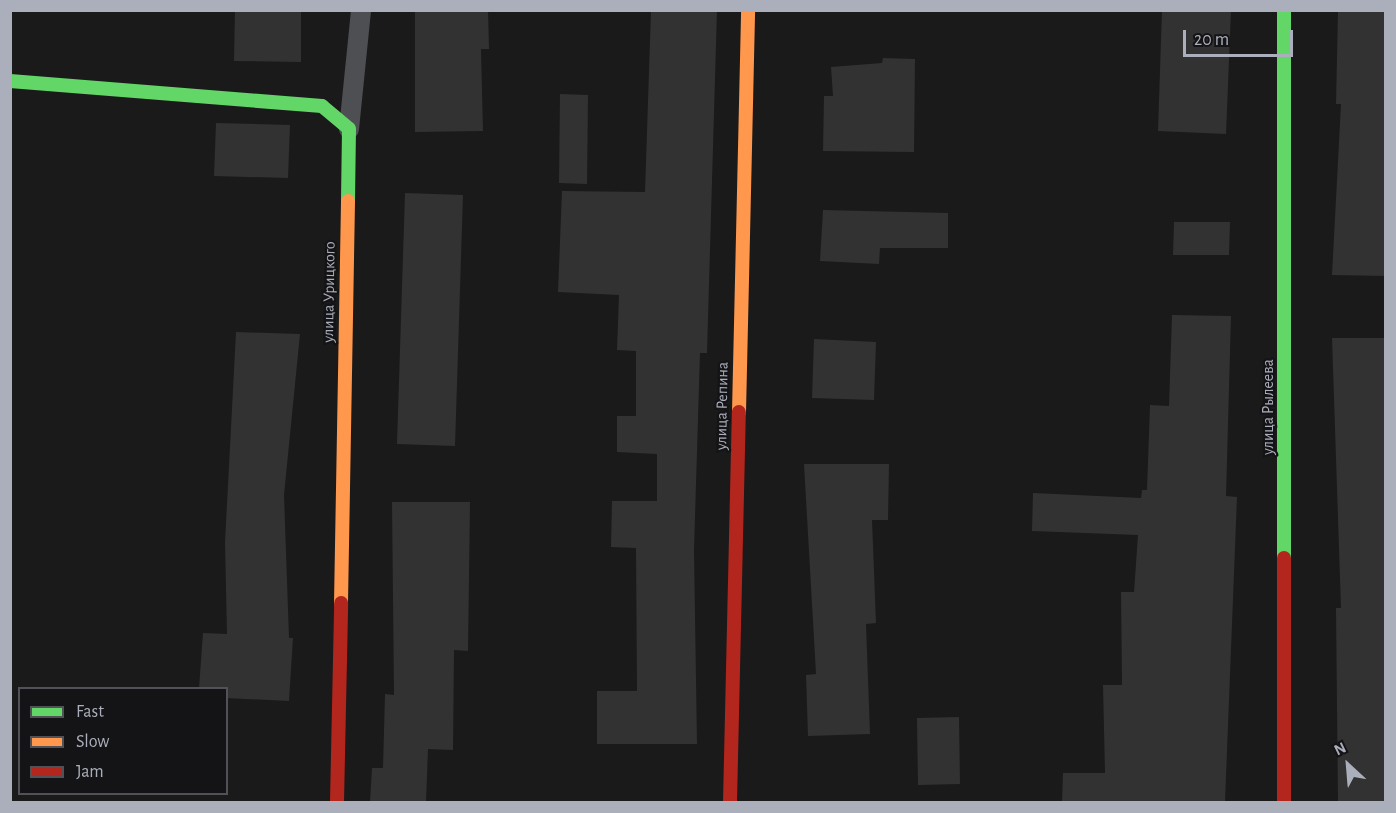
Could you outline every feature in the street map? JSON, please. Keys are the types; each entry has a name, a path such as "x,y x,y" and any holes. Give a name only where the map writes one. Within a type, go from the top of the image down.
{"street":[{"name":"улица Репина","path":"730,802 748,10"},
{"name":"улица Рылеева","path":"1284,10 1284,802"},
{"path":"10,81 322,106 349,129"},
{"name":"улица Урицкого","path":"336,802 349,129"}],"lane":[{"path":"349,129 362,10"}],"building":[{"path":"235,10 301,10 301,62 234,61"},
{"path":"415,10 488,10 489,49 481,49 483,131 415,132"},
{"path":"651,10 717,10 707,353 700,353 694,550 697,744 597,744 597,691 637,691 636,548 611,547 612,501 657,501 657,454 617,452 617,416 636,416 636,351 617,350 619,295 558,292 562,191 645,192"},
{"path":"1162,10 1231,10 1226,134 1158,131"},
{"path":"1338,10 1386,10 1386,276 1332,275 1341,104 1336,104"},
{"path":"883,58 915,59 914,152 823,151 824,96 833,96 831,67 882,63"},
{"path":"560,94 588,95 587,184 559,183"},
{"path":"216,123 290,125 288,178 214,176"},
{"path":"405,193 463,195 455,446 397,444"},
{"path":"823,210 948,213 948,248 880,248 879,264 820,261"},
{"path":"1174,222 1230,222 1229,255 1173,255"},
{"path":"1172,315 1231,316 1226,496 1237,497 1225,802 1062,802 1063,773 1105,773 1103,685 1122,685 1121,592 1134,592 1138,535 1032,531 1033,493 1141,498 1142,490 1147,490 1150,405 1169,406"},
{"path":"236,332 300,334 284,495 289,638 293,638 289,701 228,698 228,687 199,687 203,633 227,634 225,542"},
{"path":"1332,338 1386,338 1386,802 1338,802 1336,608 1341,608"},
{"path":"814,339 876,342 874,400 812,398"},
{"path":"804,464 889,464 888,520 872,520 876,623 866,624 870,734 808,736 806,675 816,674"},
{"path":"392,502 470,502 468,651 454,650 453,750 428,749 426,802 370,802 372,768 383,768 385,694 394,695"},
{"path":"959,717 960,784 918,785 917,718"}],"traffic: fast":[{"path":"1284,10 1284,558"},
{"path":"10,81 322,106 349,129 348,201"}],"traffic: slow":[{"path":"739,412 748,10"},
{"path":"341,603 348,201"}],"traffic: jam":[{"path":"730,802 739,412"},
{"path":"1284,558 1284,802"},
{"path":"337,802 341,603"}]}
